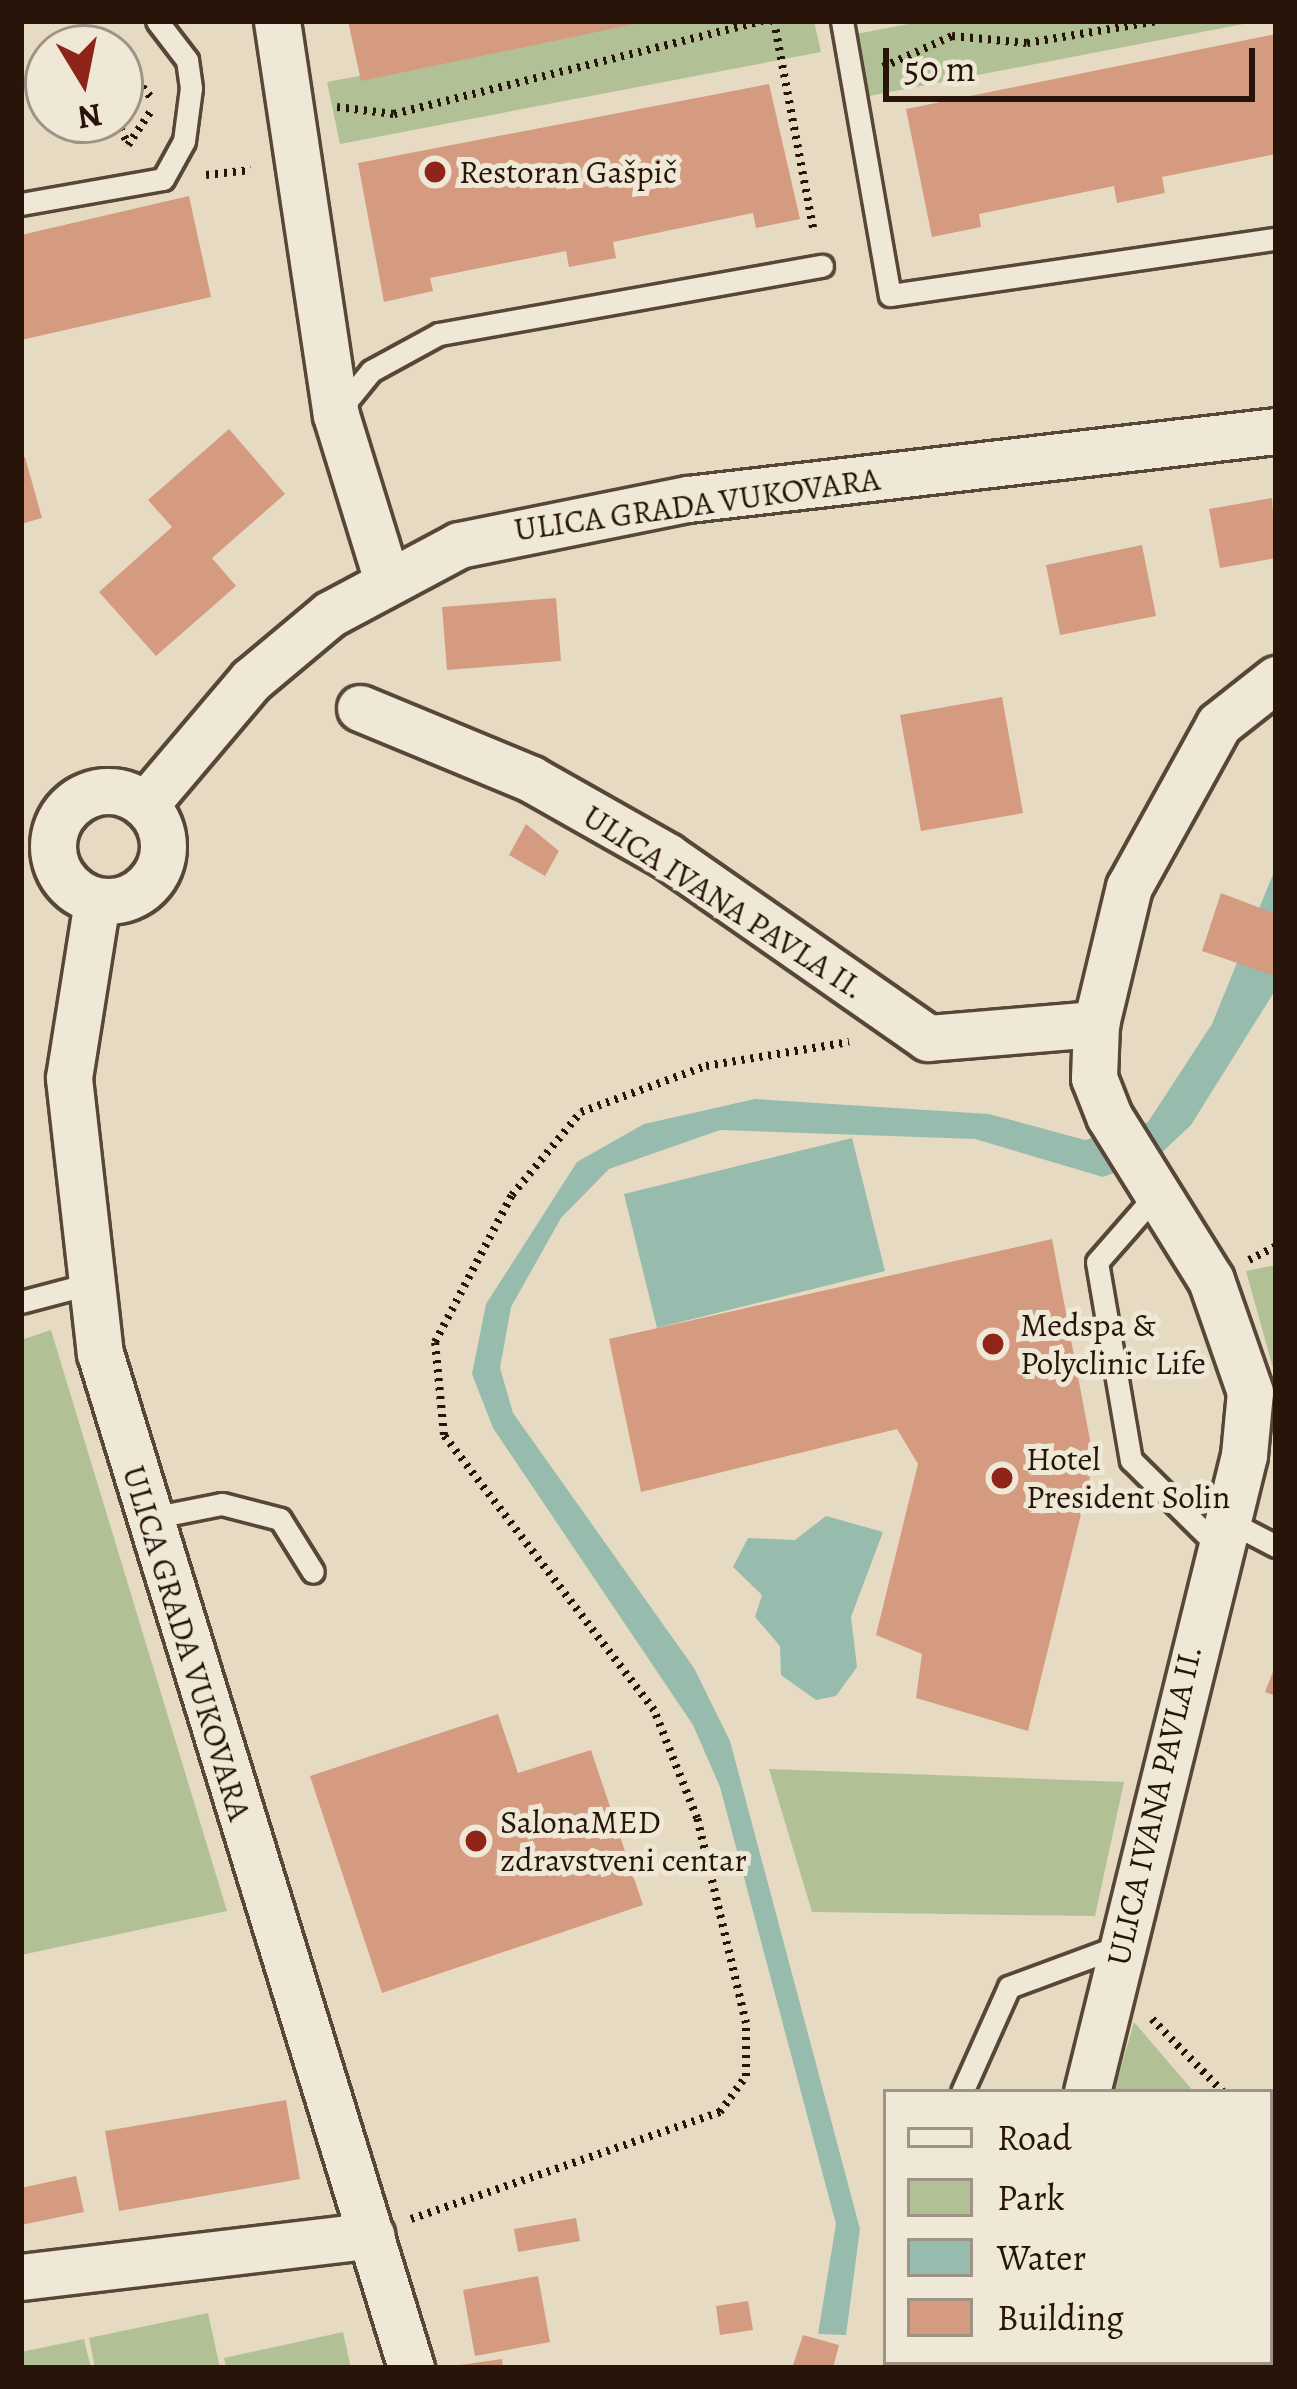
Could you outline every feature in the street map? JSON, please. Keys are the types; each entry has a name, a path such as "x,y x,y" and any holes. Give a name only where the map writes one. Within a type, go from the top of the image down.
{"street":[{"path":"278,21 288,116 336,415 386,578"},
{"name":"ULICA GRADA VUKOVARA","path":"146,805 251,680 386,578 533,524 1276,431"},
{"name":"ULICA IVANA PAVLA II.","path":"1089,2089 1250,1392 1211,1280 1146,1184 1109,1116 1094,1078 1096,1024 1129,887 1219,724 1276,679"},
{"name":"ULICA IVANA PAVLA II.","path":"360,708 531,779 667,856 928,1038"},
{"path":"93,793 146,805 163,835 158,871 132,896 97,901 65,882 38,824 93,793"},
{"name":"ULICA GRADA VUKOVARA","path":"97,901 69,1078 88,1284 145,1519 411,2368"},
{"path":"928,1038 1096,1024"},
{"path":"21,2277 371,2235"}],"lane":[{"path":"21,204 163,179 184,141 191,88 187,60 157,21"},
{"path":"842,21 890,295 1276,239"},
{"path":"336,415 371,371 439,334 822,266"},
{"path":"1146,1184 1097,1262 1131,1460 1220,1532 1276,1546"},
{"path":"21,1302 88,1284"},
{"path":"145,1519 222,1504 280,1520 313,1572"},
{"path":"963,2089 1009,1987 1116,1963"}],"path":[{"path":"288,116 394,114 762,21"},
{"path":"774,21 822,266"},
{"path":"853,77 952,36 1027,43 1157,21"},
{"path":"144,88 156,103 144,121"},
{"path":"209,174 256,170"},
{"path":"371,2235 721,2112 746,2076 746,2024 697,1819 655,1710 444,1435 435,1342 512,1195 581,1112 706,1066 928,1038"},
{"path":"1116,1963 1221,2089"}],"green space":[{"path":"650,21 814,21 821,52 340,144 327,82"},
{"path":"924,21 1259,21 869,96 856,34"},
{"path":"1276,1265 1276,1379 1246,1271"},
{"path":"51,1330 227,1911 21,1955 21,1340"},
{"path":"769,1769 1124,1782 1095,1916 812,1912"},
{"path":"1134,2022 1191,2089 1115,2089"},
{"path":"208,2313 220,2368 95,2368 89,2338"},
{"path":"343,2332 351,2368 226,2368 224,2358"},
{"path":"84,2339 91,2368 21,2368 21,2352"}],"water":[{"path":"1276,867 1276,989 1191,1125 1157,1157 1103,1177 975,1139 720,1130 609,1169 561,1218 511,1307 500,1368 513,1413 694,1668 730,1741 860,2229 846,2335 818,2334 836,2224 720,1787 693,1725 493,1428 472,1374 486,1304 577,1162 644,1124 755,1099 989,1114 1085,1140 1148,1122 1212,1024"},
{"path":"852,1138 885,1271 657,1328 624,1194"},
{"path":"826,1516 883,1532 851,1617 857,1667 836,1696 816,1700 781,1675 780,1646 755,1617 762,1595 733,1567 748,1538 795,1540"},
{"path":"1276,2194 1276,2368 1196,2368 1273,2365"}],"building":[{"path":"348,21 640,21 640,23 361,81"},
{"path":"1276,34 1276,154 1162,177 1165,193 1117,203 1114,186 979,214 981,227 932,237 906,109"},
{"path":"769,84 800,219 756,228 753,213 613,242 616,258 569,267 566,251 430,278 433,291 384,302 358,163"},
{"path":"189,196 211,297 21,340 21,235"},
{"path":"229,429 285,494 212,558 236,586 156,656 99,592 172,527 148,500"},
{"path":"25,457 42,518 21,524 21,459"},
{"path":"1272,498 1276,558 1220,568 1209,509"},
{"path":"1142,545 1156,616 1060,635 1046,565"},
{"path":"556,598 561,661 447,670 442,607"},
{"path":"1002,697 1023,813 921,831 900,715"},
{"path":"526,824 559,851 545,876 509,855"},
{"path":"1221,893 1276,914 1276,976 1202,951"},
{"name":"Hotel President Solin","path":"1052,1239 1094,1461 1028,1731 916,1698 922,1654 876,1635 918,1464 897,1429 641,1492 609,1339"},
{"path":"1276,1664 1276,1696 1265,1692"},
{"name":"SalonaMED zdravstveni centar","path":"498,1714 518,1773 591,1750 643,1905 382,1993 310,1776"},
{"path":"286,2100 300,2179 119,2211 105,2131"},
{"path":"76,2176 84,2212 21,2225 21,2188"},
{"path":"576,2218 580,2241 518,2252 514,2229"},
{"path":"538,2276 550,2342 475,2356 463,2290"},
{"path":"748,2301 753,2330 720,2335 716,2306"},
{"path":"803,2335 839,2345 833,2368 792,2368"},
{"path":"502,2359 503,2368 460,2365"}],"place":[{"name":"Restoran Gašpič","path":"435,172"},
{"name":"Medspa & Polyclinic Life","path":"993,1344"},
{"name":"Hotel President Solin","path":"1002,1478"},
{"name":"SalonaMED zdravstveni centar","path":"476,1841"}]}
